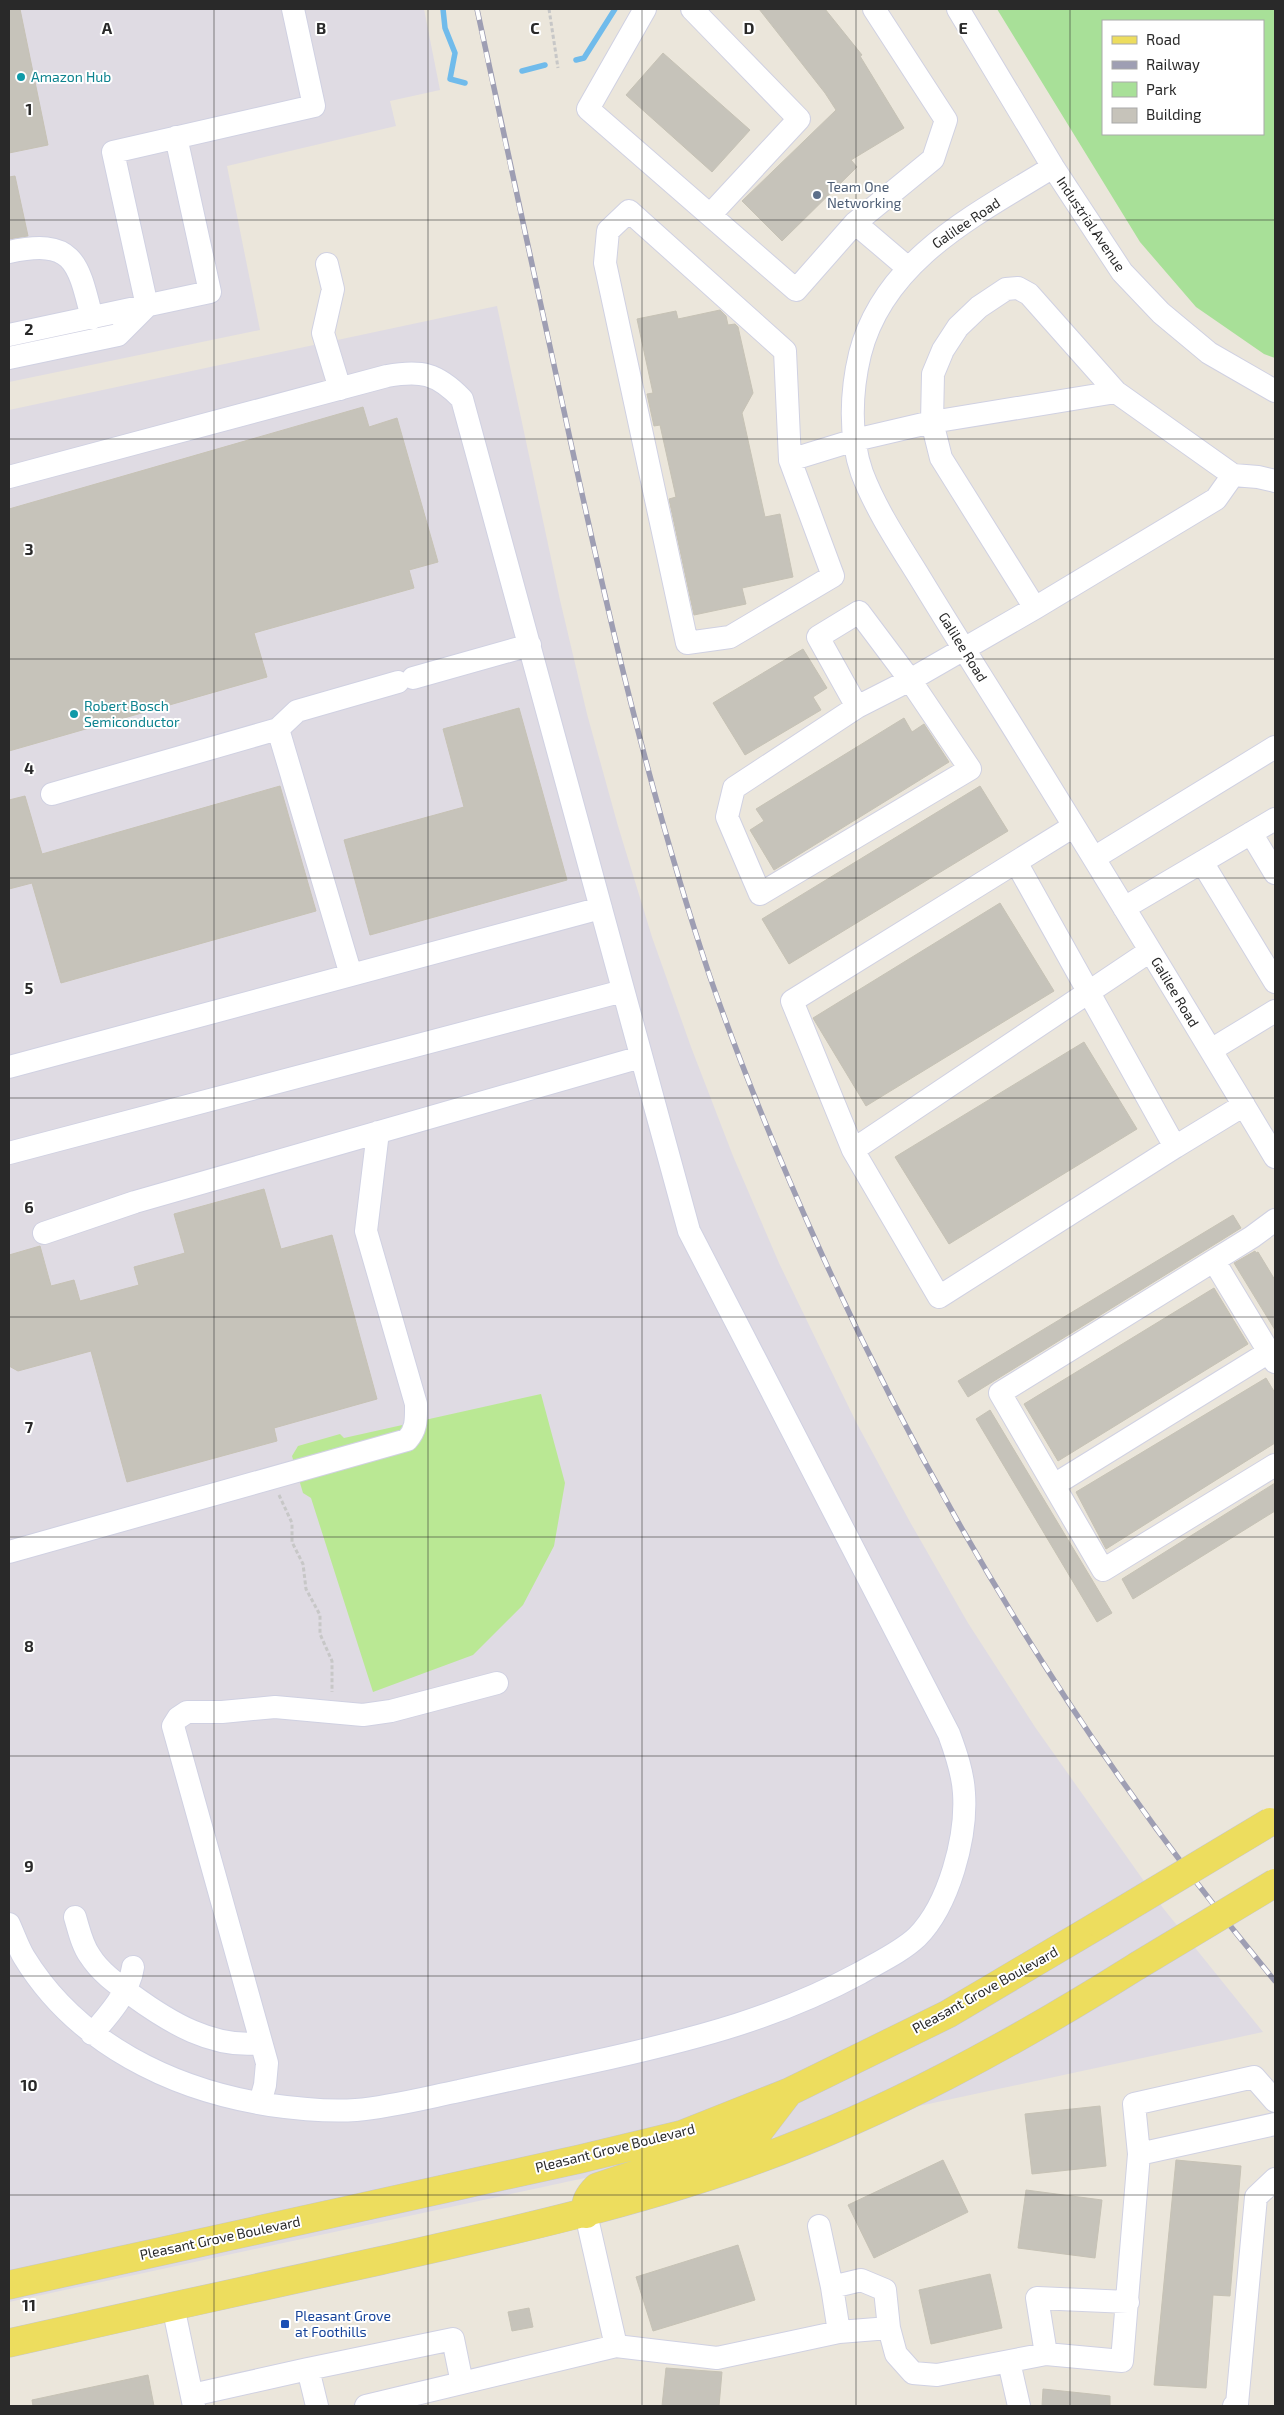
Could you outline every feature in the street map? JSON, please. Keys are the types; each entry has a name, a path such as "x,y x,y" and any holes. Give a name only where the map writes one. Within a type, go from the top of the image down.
{"main road":[{"name":"Pleasant Grove Boulevard","path":"9,2285 580,2159 683,2134 789,2092 948,2014 1273,1821"},
{"path":"9,2343 586,2214 749,2163 870,2113 982,2058 1079,2002 1275,1883"},
{"path":"586,2214 585,2207 588,2196 597,2188 757,2134 789,2092"}],"street":[{"path":"147,306 113,152 314,106 293,9"},
{"path":"645,9 588,109 796,290 855,223 933,159 946,120 874,9"},
{"path":"692,9 799,119 710,215"},
{"name":"Industrial Avenue","path":"958,9 1053,167 1122,272 1161,314 1209,353 1275,391"},
{"path":"9,335 210,292 176,137"},
{"name":"Galilee Road","path":"1053,167 948,233 908,268 887,294 870,324 860,354 854,388 855,440 861,470 888,526 1094,858 1275,1157"},
{"path":"630,211 785,351 790,460 833,576 730,637 687,643 605,264 608,231 630,211"},
{"path":"855,223 908,268"},
{"path":"9,252 23,248 54,248 70,258 83,280 92,318"},
{"path":"327,264 333,289 323,333 340,389"},
{"path":"1035,608 942,458 932,422 933,374 943,350 958,327 979,307 1006,289 1018,288 1029,294 1116,392 1233,475 1258,477 1275,481"},
{"path":"9,358 118,335 147,306"},
{"path":"9,477 340,389 413,372 432,376 448,384 462,399 689,1231 949,1734 958,1760 964,1793 963,1826 957,1856 947,1886 936,1910 917,1936 889,1957 836,1986 743,2024 656,2048 386,2106 332,2111 260,2103 228,2097 182,2083 128,2058 92,2034 46,1987 24,1957 9,1924"},
{"path":"790,460 855,440 932,422 1116,392"},
{"path":"857,707 818,637 859,612 910,680 970,769 760,894 727,818 734,788 857,707 910,680 1035,608 1216,499 1233,475"},
{"path":"52,794 278,729 297,711 530,645"},
{"path":"278,729 351,975"},
{"path":"1094,858 1275,747"},
{"path":"1124,908 1275,819"},
{"path":"1074,826 792,1001 853,1150 939,1297 1174,1147 1244,1105"},
{"path":"1251,833 1275,873"},
{"path":"1016,862 1090,991 1174,1147"},
{"path":"1202,862 1275,982"},
{"path":"9,1067 601,908"},
{"path":"853,1150 1150,951"},
{"path":"9,1153 623,991"},
{"path":"1211,1050 1275,1011"},
{"path":"44,1232 135,1202 641,1057"},
{"path":"9,1552 407,1440 414,1432 416,1404 366,1230 378,1132"},
{"path":"1275,1220 1214,1261 1000,1393 1103,1570 1275,1465"},
{"path":"1054,1486 1272,1357 1214,1261"},
{"path":"260,2103 265,2085 267,2063 173,1726 178,1718 187,1712 222,1712 275,1707 363,1715 391,1711 498,1683"},
{"path":"75,1917 90,1956 113,1981 154,2012 176,2025 226,2041 250,2044 261,2043"},
{"path":"92,2034 105,2020 132,1980 133,1967"},
{"path":"832,2287 861,2280 885,2290 889,2328 896,2354 913,2373 937,2375 1046,2354 1122,2361 1139,2154 1134,2104 1254,2077 1275,2101"},
{"path":"1139,2154 1275,2124"},
{"path":"1234,2406 1237,2404 1256,2197 1275,2180"},
{"path":"586,2214 616,2346"},
{"path":"819,2226 839,2332"},
{"path":"1046,2354 1037,2298 1128,2302"},
{"path":"173,2306 193,2401 308,2369 453,2339 462,2383"},
{"path":"366,2406 616,2346 717,2358 839,2332 889,2328"},
{"path":"1009,2362 1018,2406"},
{"path":"308,2369 317,2406"}],"path":[{"path":"549,9 558,68"},
{"path":"274,1478 280,1499 292,1523 292,1542 303,1564 306,1589 320,1615 320,1634 332,1661 331,1683 338,1714"}],"shaded area":[{"path":"9,9 424,9 440,90 390,101 396,126 227,166 260,330 9,382"},
{"name":"Robert Bosch Semiconductor","path":"497,306 560,600 587,714 618,826 652,937 691,1047 733,1156 779,1263 855,1420 910,1522 968,1623 1035,1727 1163,1908 1263,2032 9,2302 9,410"}],"green space":[{"path":"997,9 1275,9 1275,358 1264,354 1196,307 1140,242"},
{"path":"541,1394 565,1483 554,1546 523,1605 473,1655 373,1692 311,1498 303,1493 292,1456 298,1446 340,1434 344,1438"}],"building":[{"name":"Amazon Hub","path":"9,9 20,9 48,145 9,153"},
{"path":"759,9 825,9 862,55 860,56 904,128 851,160 857,167 782,241 742,201 836,110 825,93"},
{"path":"663,53 750,130 712,172 626,95"},
{"path":"15,176 28,236 9,239 9,177"},
{"path":"720,310 726,316 728,325 735,324 738,327 753,393 742,413 765,517 780,514 793,577 742,588 746,604 694,615 669,499 676,497 660,425 654,426 647,394 653,393 637,319 676,311 678,319"},
{"name":"Robert Bosch Semiconductor","path":"363,407 369,427 397,418 438,562 409,570 414,588 254,633 267,677 9,751 9,509"},
{"path":"803,649 827,688 813,697 821,710 745,755 713,703"},
{"path":"519,708 567,880 370,935 344,840 464,807 443,729"},
{"path":"904,718 912,732 924,724 949,762 774,870 750,830 764,821 756,809"},
{"path":"280,786 316,911 61,983 32,883 9,889 9,800 25,796 42,854"},
{"path":"980,786 1008,831 789,964 762,919"},
{"path":"1000,903 1054,991 866,1106 813,1018"},
{"path":"1084,1042 1137,1129 949,1244 895,1157"},
{"path":"264,1189 281,1249 332,1235 377,1399 274,1428 277,1441 127,1482 91,1351 18,1371 9,1366 9,1255 40,1246 51,1286 74,1280 80,1301 139,1285 134,1267 185,1253 174,1214"},
{"path":"1233,1215 1241,1228 968,1397 958,1381"},
{"path":"1255,1251 1256,1253 1258,1252 1275,1280 1275,1330 1234,1263"},
{"path":"1214,1288 1248,1344 1058,1461 1024,1404"},
{"path":"1266,1378 1275,1393 1275,1443 1106,1549 1076,1492"},
{"path":"990,1410 1112,1613 1097,1622 976,1419"},
{"path":"1275,1483 1275,1511 1133,1599 1122,1579"},
{"path":"1100,2106 1106,2166 1032,2174 1025,2114"},
{"path":"943,2160 968,2212 874,2258 848,2205"},
{"path":"1176,2160 1241,2166 1230,2296 1213,2295 1206,2388 1154,2385"},
{"path":"1026,2190 1102,2200 1095,2258 1018,2248"},
{"path":"738,2245 755,2300 653,2331 636,2277"},
{"path":"990,2274 1002,2328 931,2344 919,2290"},
{"path":"529,2308 533,2327 512,2331 508,2312"},
{"path":"666,2368 722,2372 719,2406 662,2406"},
{"path":"148,2375 154,2406 33,2406 32,2400"},
{"path":"1043,2389 1110,2396 1110,2406 1042,2406"}],"waterway":[{"path":"443,9 445,28 455,53 450,79 465,83"},
{"path":"576,60 584,58 615,9"},
{"path":"522,71 545,65"}],"railway":[{"path":"477,9 580,483 647,767 710,977 762,1114 819,1248 865,1346 914,1443 1022,1630 1142,1810 1275,1981"}],"place":[{"name":"Amazon Hub","path":"21,77"},
{"name":"Team One Networking","path":"817,195"},
{"name":"Robert Bosch Semiconductor","path":"74,714"},
{"name":"Pleasant Grove at Foothills","path":"285,2324"}]}
